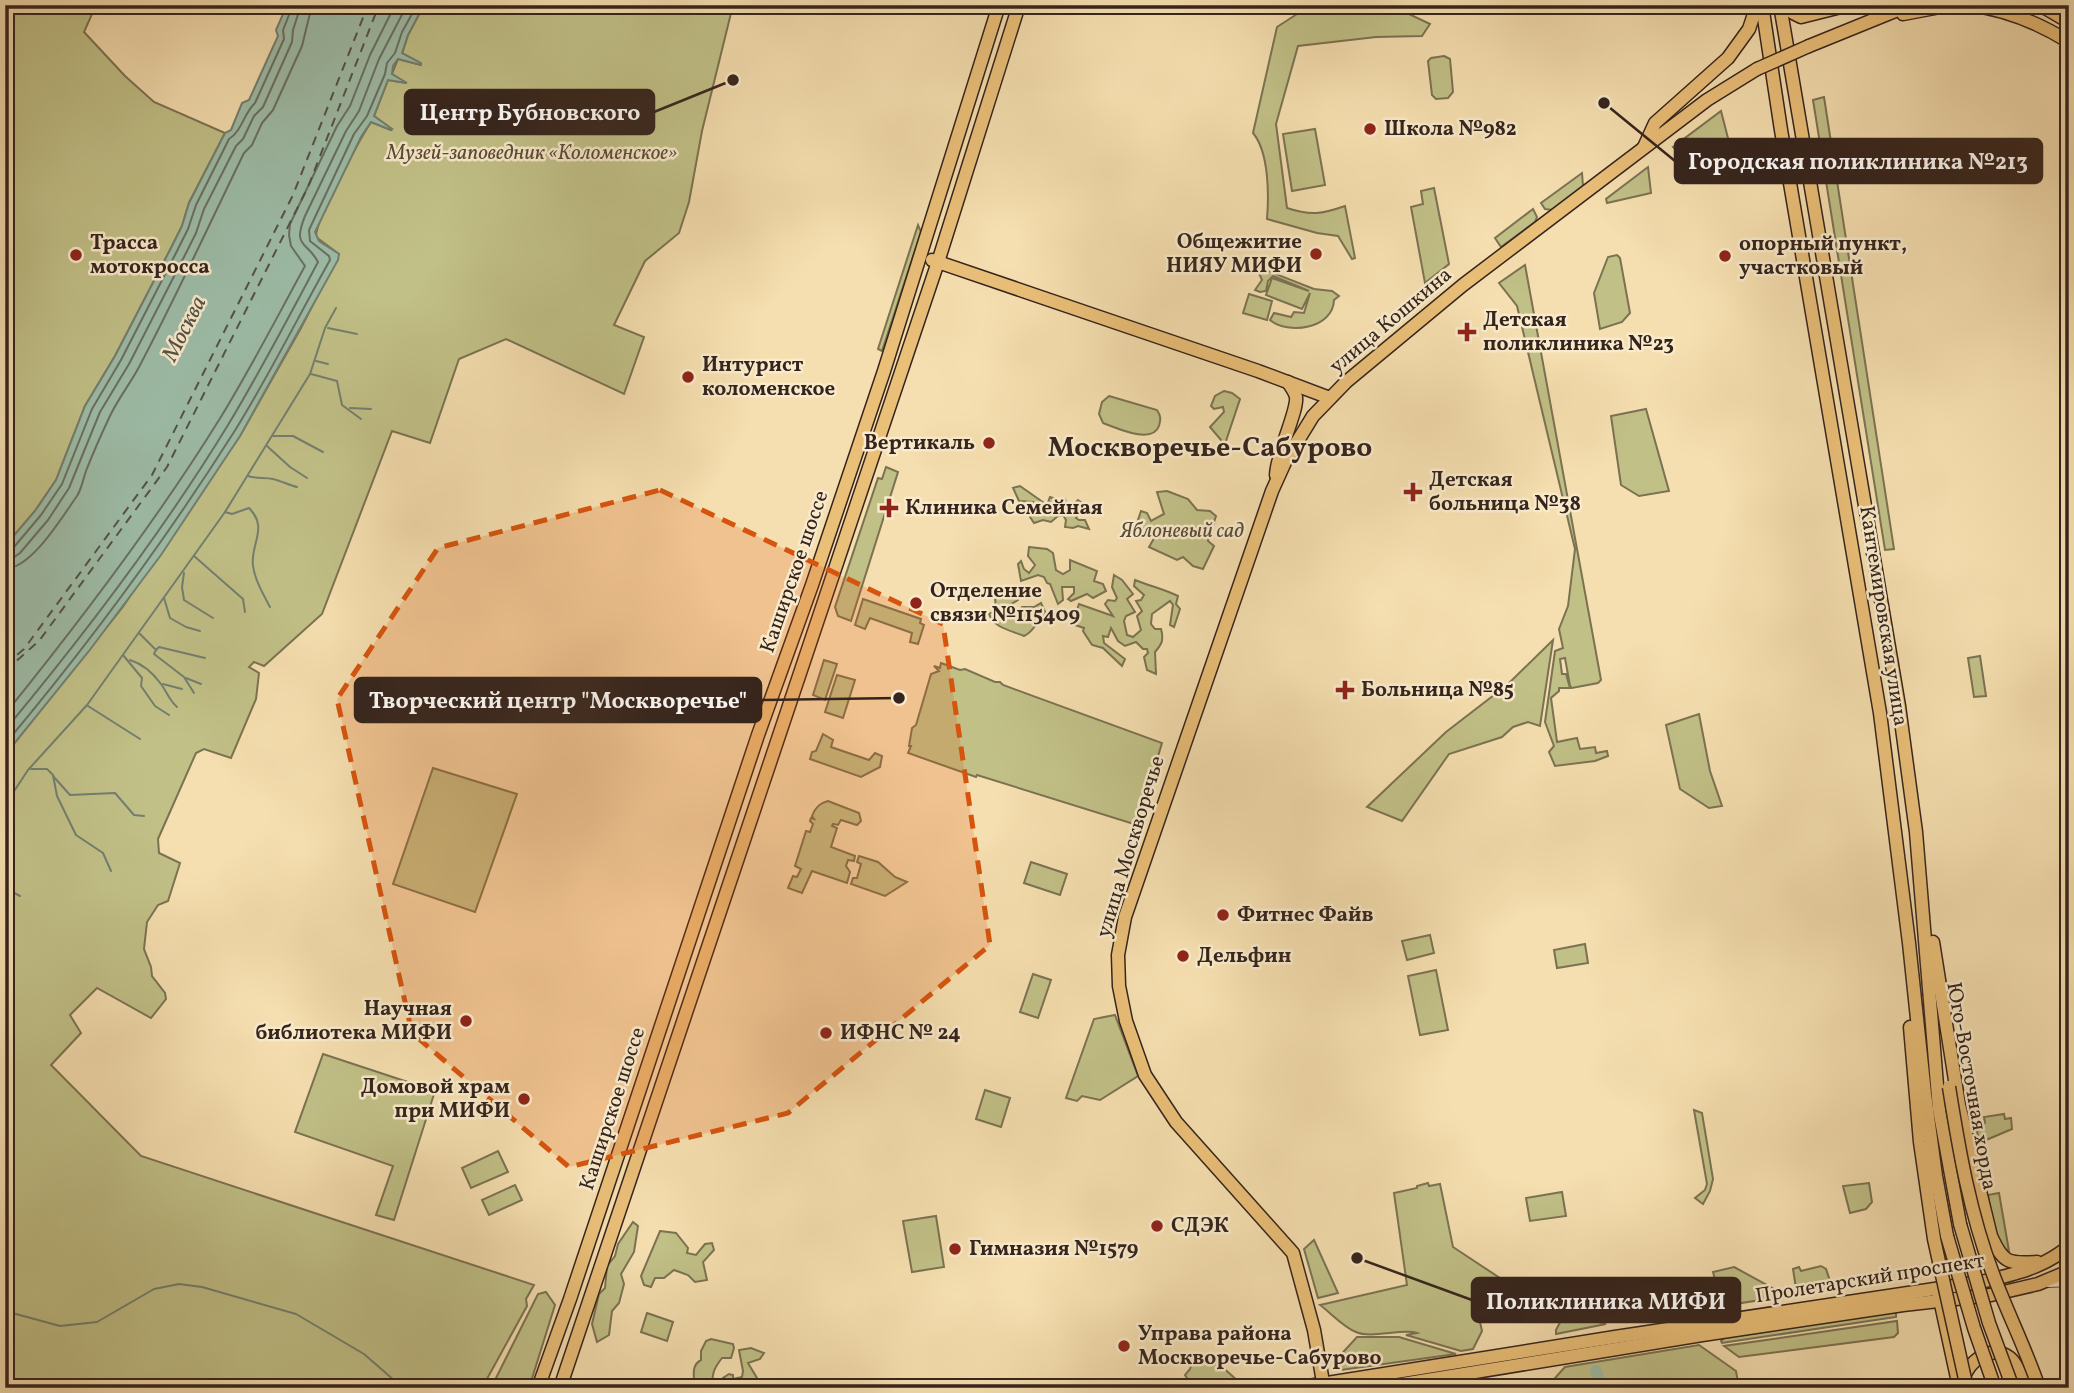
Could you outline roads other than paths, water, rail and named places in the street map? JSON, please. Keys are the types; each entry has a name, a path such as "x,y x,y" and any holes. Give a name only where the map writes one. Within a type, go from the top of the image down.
{"main road":[{"name":"Каширское шоссе","path":"538,1387 922,257 999,5"},
{"name":"Каширское шоссе","path":"560,1388 938,262 1019,5"},
{"path":"1642,150 1655,122 1728,58 1749,29 1757,5"},
{"name":"Кантемировская улица","path":"1762,5 1880,713 1936,1176 1947,1237 1995,1388"},
{"name":"Кантемировская улица","path":"1780,5 1899,706 1916,832 1939,1109 1960,1224 1989,1323 2021,1386"},
{"path":"1789,5 1797,15 1806,17 1849,5"},
{"path":"1892,14 1910,5"},
{"path":"1892,14 1951,5"},
{"path":"1968,5 2010,13 2039,24 2069,42"},
{"path":"2036,5 2069,22"},
{"name":"улица Кошкина","path":"922,257 1330,398 1457,290 1707,100 1757,69 1892,14"},
{"name":"улица Москворечье","path":"1276,481 1280,449 1296,403 1295,393 1288,382"},
{"path":"1311,391 1314,402 1313,416"},
{"name":"улица Москворечье","path":"1324,1385 1306,1294 1293,1253 1177,1122 1145,1075 1126,1021 1117,969 1125,917 1276,481 1313,416 1330,398"},
{"path":"1916,832 1959,1105 1991,1236 1998,1252 2007,1260 2021,1263 2047,1261"},
{"name":"Юго-Восточная хорда","path":"1909,943 1909,1015 1913,1078 1934,1239 1967,1388"},
{"name":"Юго-Восточная хорда","path":"1927,946 1957,1138 1973,1210 1992,1273 2039,1388"},
{"name":"Пролетарский проспект","path":"1378,1388 1938,1295 2030,1270 2069,1246"},
{"name":"Пролетарский проспект","path":"1295,1388 1938,1295 1990,1295 2045,1282 2069,1272"},
{"path":"1938,1295 1961,1388"},
{"path":"1961,1388 1971,1364 1979,1357 1994,1353 2008,1357 2020,1373 2021,1386"},
{"path":"1319,1356 1331,1371 1352,1378"},
{"path":"1295,1388 1312,1376 1319,1356"}],"street":[{"path":"2045,1282 2069,1281"}],"water":[{"name":"Москва","path":"287,5 424,5 402,53 421,65 398,59 393,66 392,74 407,83 388,80 374,116 392,129 371,122 361,137 315,232 319,241 339,254 338,260 240,436 161,555 89,651 5,755 5,546 35,511 56,480 85,406 115,356 171,248 189,203 225,133 231,130 242,103 249,100 278,36 276,30"}],"waterway":[{"path":"5,805 28,770 87,705 225,512 310,374 325,328 336,308"},
{"path":"328,328 357,334"},
{"path":"316,361 328,364"},
{"path":"311,374 337,381 342,405 361,419"},
{"path":"350,408 371,409"},
{"path":"273,436 293,436 323,452"},
{"path":"267,446 307,478"},
{"path":"248,476 273,479 297,487"},
{"path":"225,512 232,514 249,508 255,515 258,529 253,566 257,582 270,607"},
{"path":"194,556 243,599 245,612"},
{"path":"184,573 184,600 213,618"},
{"path":"164,598 170,618 200,631"},
{"path":"139,633 156,650 154,654 184,677 194,693"},
{"path":"156,650 159,647 205,658"},
{"path":"123,655 142,678 141,686 155,706 169,715"},
{"path":"130,660 151,673 177,707"},
{"path":"186,678 201,684"},
{"path":"163,684 182,689"},
{"path":"88,706 140,739"},
{"path":"31,769 47,769 53,775 57,796 76,835 103,853 111,871"},
{"path":"53,776 70,795 115,793 134,815 144,816"},
{"path":"5,888 20,896"},
{"path":"5,1311 60,1326 97,1322 154,1289 179,1284 202,1287 296,1314 364,1354 403,1388"},
{"path":"1596,1371 1601,1388"}],"place":[{"name":"Центр Бубновского","path":"733,80"},
{"name":"Городская поликлиника №213","path":"1604,103"},
{"name":"Школа №982","path":"1370,129"},
{"name":"Общежитие НИЯУ МИФИ","path":"1316,254"},
{"name":"Трасса мотокросса","path":"76,255"},
{"name":"опорный пункт, участковый","path":"1725,256"},
{"name":"Детская поликлиника №23","path":"1467,332"},
{"name":"Интурист коломенское","path":"688,377"},
{"name":"Вертикаль","path":"989,443"},
{"name":"Детская больница №38","path":"1413,492"},
{"name":"Клиника Семейная","path":"889,508"},
{"name":"Отделение связи №115409","path":"916,603"},
{"name":"Больница №85","path":"1345,690"},
{"name":"Творческий центр \"Москворечье\"","path":"899,698"},
{"name":"Фитнес Файв","path":"1223,915"},
{"name":"Дельфин","path":"1183,956"},
{"name":"Научная библиотека МИФИ","path":"466,1021"},
{"name":"ИФНС № 24","path":"826,1033"},
{"name":"Домовой храм при МИФИ","path":"524,1099"},
{"name":"СДЭК","path":"1157,1226"},
{"name":"Гимназия №1579","path":"955,1249"},
{"name":"Поликлиника МИФИ","path":"1357,1258"},
{"name":"Управа района Москворечье-Сабурово","path":"1124,1346"}],"district":[{"name":"Москворечье-Сабурово","path":"1210,448"}],"park label":[{"name":"Музей-заповедник «Коломенское»","path":"532,153"},
{"name":"Яблоневый сад","path":"1182,531"}]}
